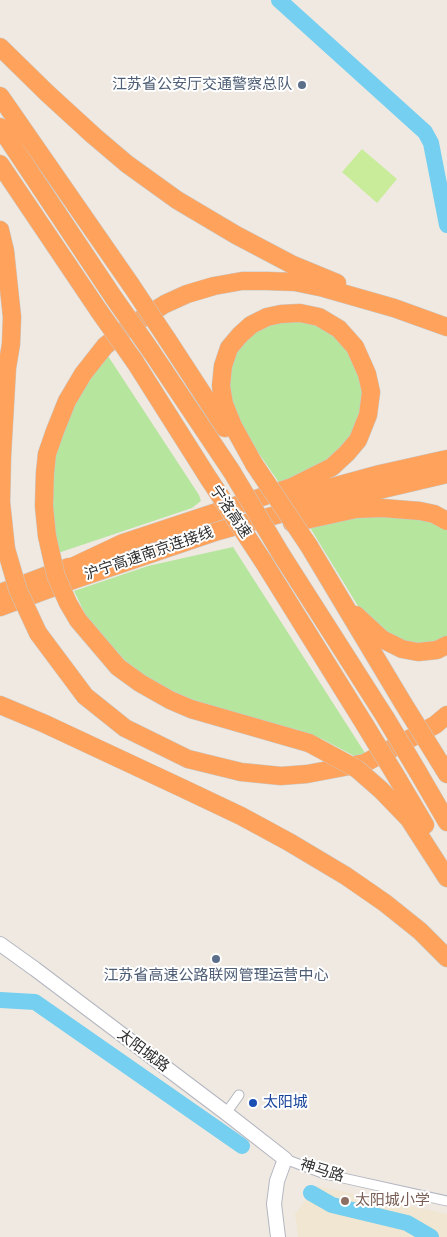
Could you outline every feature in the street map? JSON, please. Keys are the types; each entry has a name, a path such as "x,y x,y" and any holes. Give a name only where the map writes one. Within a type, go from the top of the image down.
{"highway":[{"path":"0,47 100,141 127,164 177,200 236,235 292,264 394,308"},
{"path":"0,96 167,339 220,421 254,464 309,546 359,632 443,767"},
{"name":"宁洛高速","path":"0,127 232,472 281,554 385,717 447,822"},
{"name":"宁洛高速","path":"0,164 135,362 263,561 366,725 426,827 447,868"},
{"path":"0,230 5,251 12,317 11,344 0,393"},
{"path":"447,326 394,308 324,288 295,282 267,280 242,282 214,286 187,294 165,304 130,326 105,346 83,374 66,401 47,454 44,506 47,536 56,576 68,603 78,620 118,666 140,683 170,700 191,709 309,743 357,769 409,819 447,878"},
{"path":"72,566 123,543 292,487 332,467 347,453 358,440 368,415 371,392 368,374 355,347 339,329 319,317 300,313 267,317 251,325 229,348 223,366 221,386 224,404 233,426 254,464"},
{"path":"7,368 1,502 6,549 18,590 38,633 85,696 125,728 188,759 241,772 281,776 307,774 365,762 447,716"},
{"name":"沪宁高速南京连接线","path":"0,593 72,566 290,498 447,459"},
{"name":"沪宁高速南京连接线","path":"0,607 218,531 294,510 447,474"},
{"path":"148,554 356,509 408,509 434,514 447,521"},
{"path":"335,590 368,627 382,639 402,649 418,652 437,650 447,645"},
{"path":"0,705 182,788 241,816 289,842 346,876 385,903 420,931 447,958"}],"street":[{"name":"太阳城路","path":"0,944 226,1112 285,1159"},
{"path":"226,1112 239,1095"},
{"path":"278,1237 274,1204 277,1181 285,1159"},
{"name":"神马路","path":"285,1159 325,1174 447,1201"}],"shaded area":[{"name":"太阳城小学","path":"317,1186 447,1214 447,1237 298,1237 295,1214"}],"green space":[{"path":"362,149 397,179 377,203 342,172"},
{"path":"292,318 318,324 334,333 357,362 365,397 355,433 327,463 280,484 253,445 230,402 230,362 239,343 255,328"},
{"path":"108,356 199,495 201,501 192,508 58,553 51,503 53,467 58,442 67,417 86,384"},
{"path":"416,514 447,529 447,636 434,643 415,645 381,633 358,606 309,526 358,516"},
{"path":"233,547 365,753 358,758 322,739 190,699 149,680 121,657 91,626 74,591 148,566"}],"waterway":[{"path":"279,0 425,132 431,143 447,225"},
{"path":"0,1000 35,1002 242,1146"},
{"path":"311,1193 332,1205 407,1223 431,1237"}],"place":[{"name":"江苏省公安厅交通警察总队","path":"302,85"},
{"name":"江苏省高速公路联网管理运营中心","path":"216,959"},
{"name":"太阳城","path":"253,1103"},
{"name":"太阳城小学","path":"345,1201"}]}
